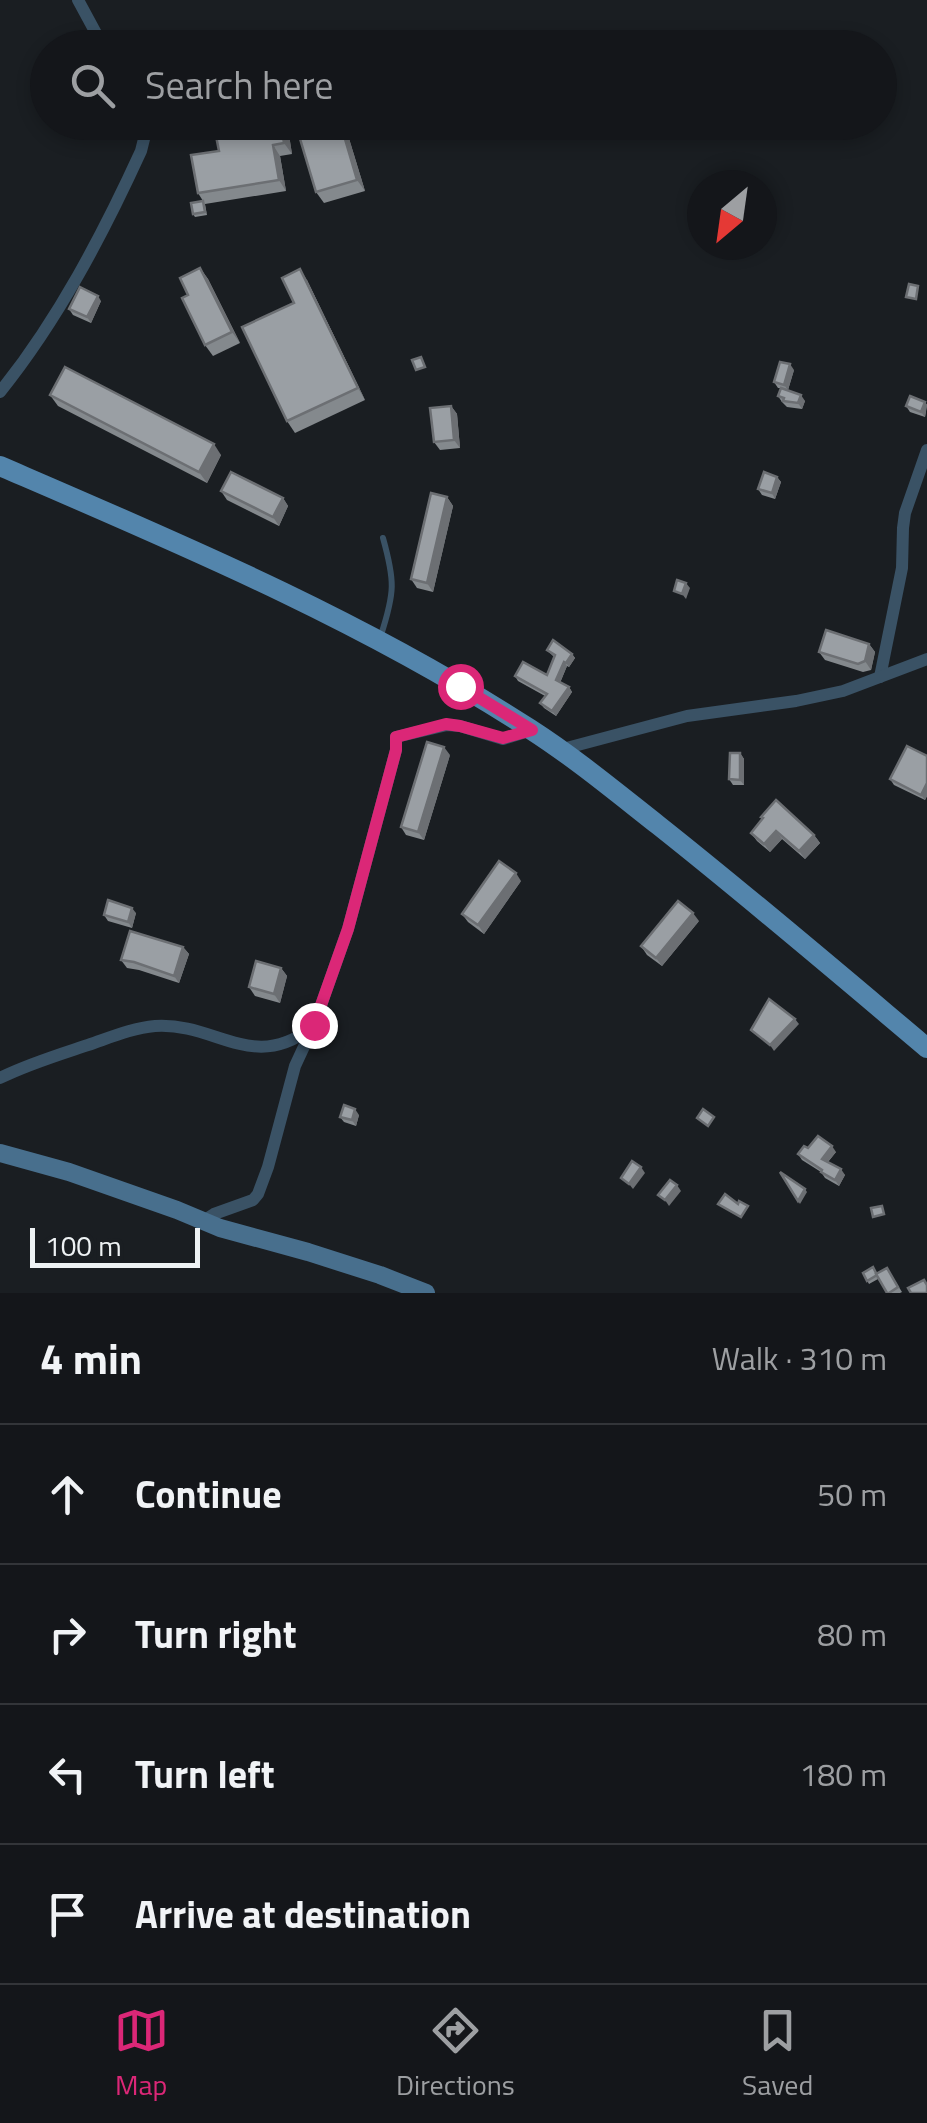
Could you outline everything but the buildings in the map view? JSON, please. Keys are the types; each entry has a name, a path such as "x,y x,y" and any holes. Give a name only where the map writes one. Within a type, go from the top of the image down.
{"main road":[{"path":"0,466 294,596 532,730 711,868 927,1048"}],"street":[{"path":"78,0 94,30"},
{"path":"0,392 57,309 94,244 144,140"},
{"path":"880,678 902,568 905,513 927,450"},
{"path":"559,750 687,716 843,692 927,658"},
{"path":"203,1221 253,1200 258,1194 295,1066 348,929 396,750 396,737 446,724 503,738 532,730"},
{"path":"0,1078 126,1032 156,1026 268,1048 292,1040 314,1025"},
{"path":"0,1154 68,1172 220,1228 308,1252 426,1293"}],"lane":[{"path":"379,641 393,582 383,538"}],"route":[{"path":"314,1025 348,929 396,750 396,737 446,724 496,738 532,730 460,686"}]}
